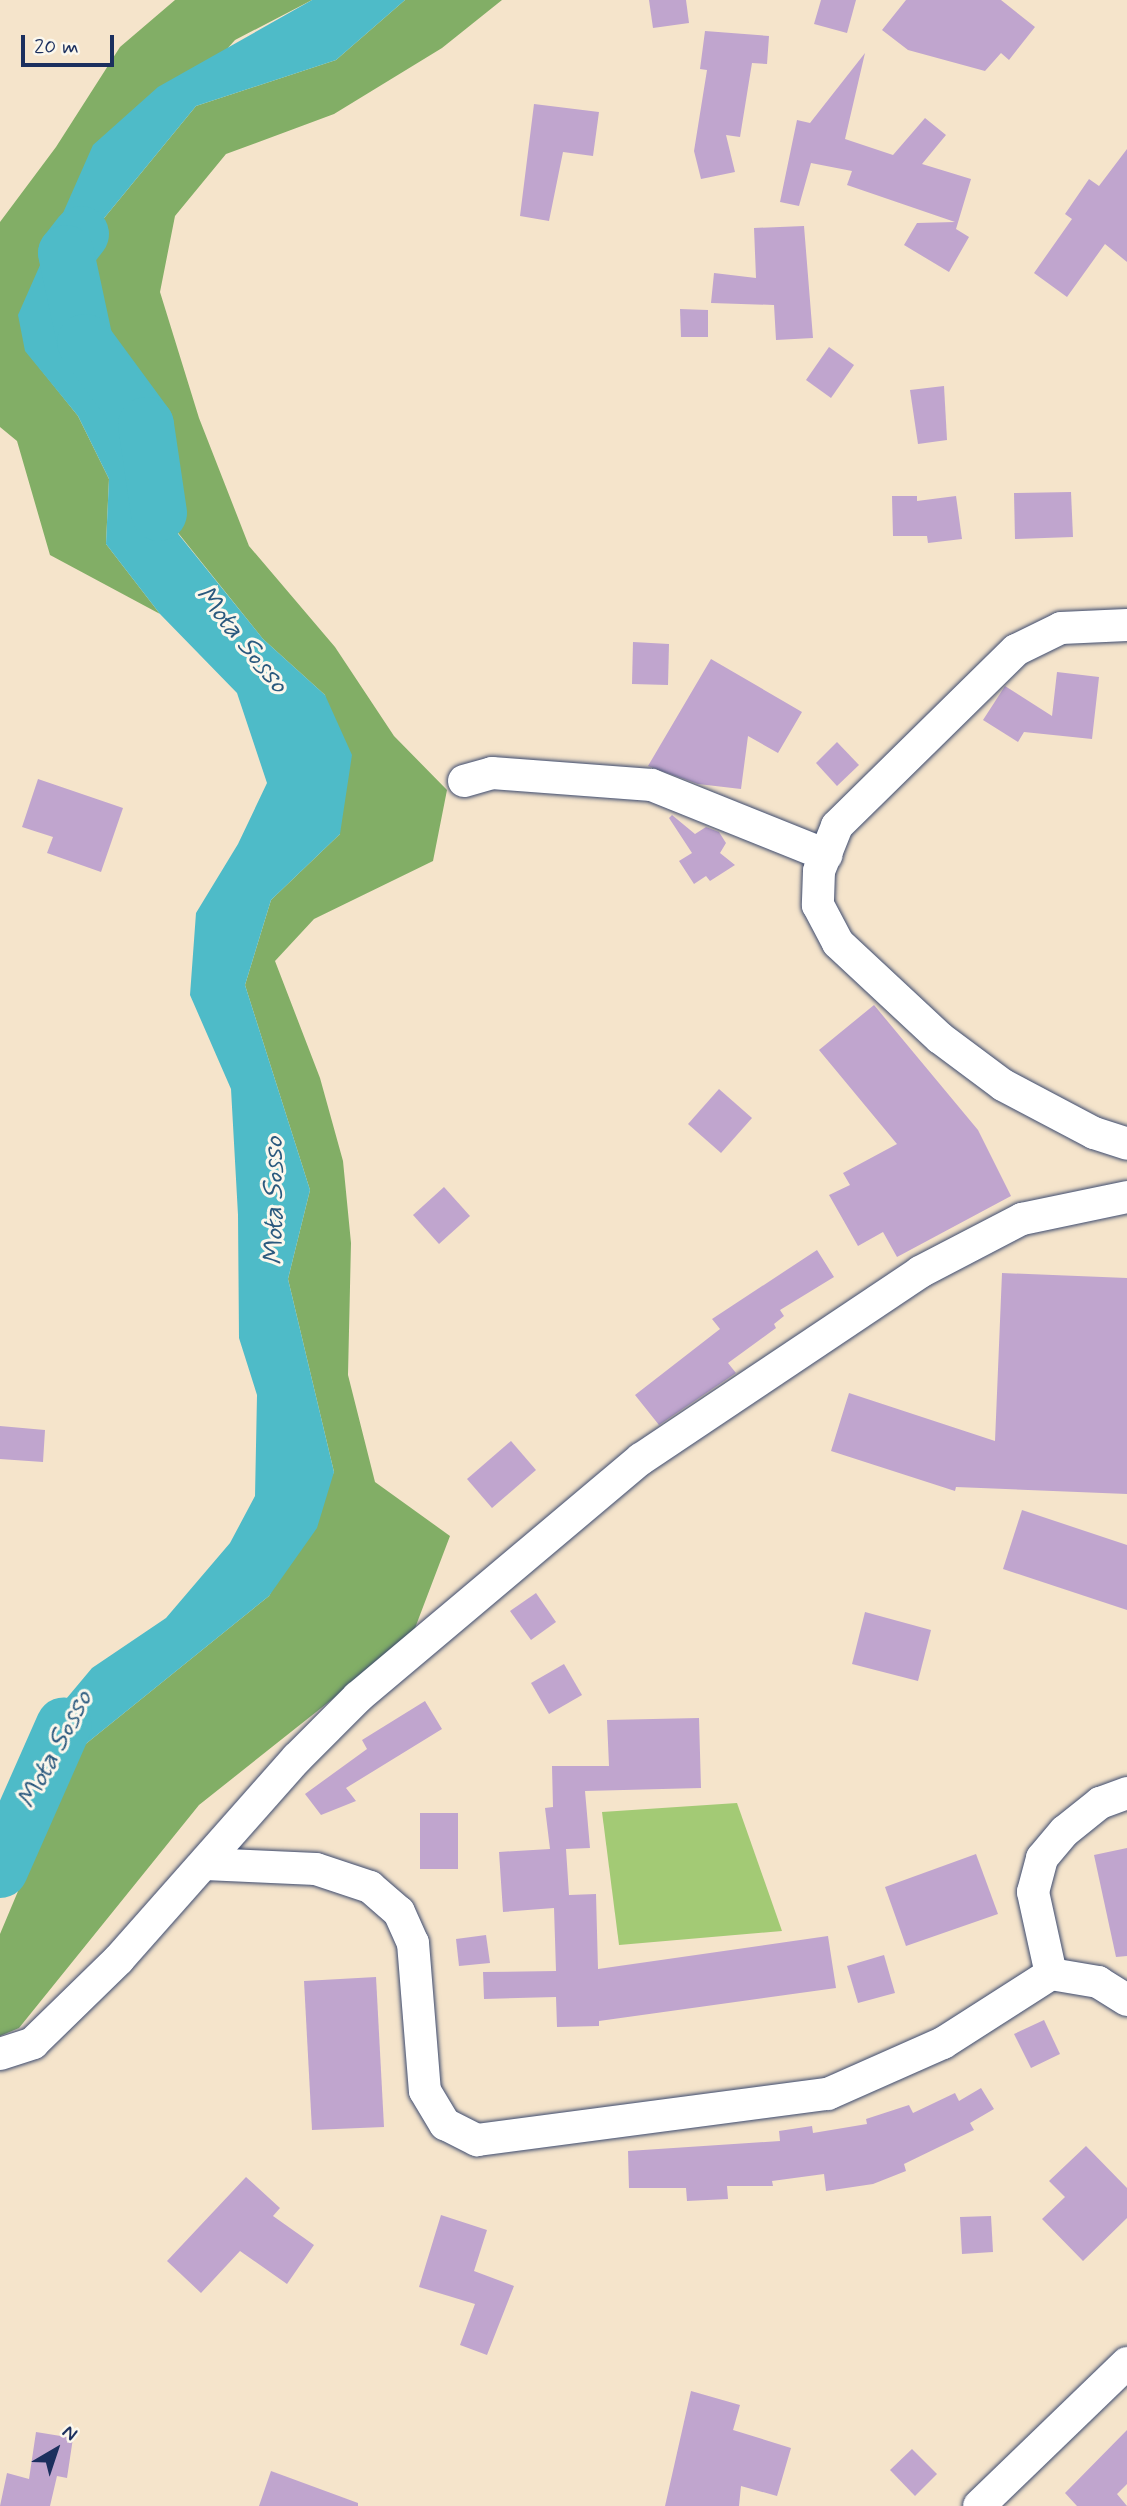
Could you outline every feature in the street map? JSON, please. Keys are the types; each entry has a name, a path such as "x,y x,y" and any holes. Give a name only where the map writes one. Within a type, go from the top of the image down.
{"street":[{"path":"1127,625 1061,628 1016,650 837,826 819,871 818,905 838,943 940,1038 1003,1085 1094,1133 1127,1144"},
{"path":"464,781 492,773 652,785 826,855"},
{"path":"0,2054 33,2043 161,1916 358,1697 641,1458 920,1272 1022,1219 1127,1197"},
{"path":"1051,1974 1033,1892 1042,1858 1065,1830 1100,1803 1127,1793"},
{"path":"205,1864 316,1869 370,1887 399,1912 413,1943 425,2091 445,2124 477,2140 828,2094 943,2043 1051,1974 1098,1982 1127,2000"},
{"path":"979,2506 1127,2363"}],"green space":[{"path":"175,0 312,0 235,40 52,244 19,315 26,351 78,416 109,479 106,544 160,614 50,555 17,441 0,427 0,222 56,147 120,47"},
{"path":"405,0 502,0 442,48 334,114 226,154 175,216 160,292 199,418 249,546 335,647 394,736 447,790 433,861 314,919 275,961 320,1078 343,1161 351,1243 348,1375 375,1482 450,1536 412,1636 199,1805 19,2028 0,2036 0,1934 77,1751 269,1596 334,1472 288,1279 310,1190 245,985 271,900 340,834 325,695 263,639 175,529 165,458 101,391 71,330 96,228 196,106 336,60"},
{"path":"737,1803 782,1931 619,1945 602,1812"}],"water":[{"path":"312,0 405,0 336,60 196,106 96,228 71,330 101,391 165,458 175,530 263,639 325,695 352,755 340,834 271,900 245,985 310,1190 288,1279 334,1472 317,1528 269,1596 77,1751 0,1824 25,1748 92,1668 166,1618 230,1543 255,1496 257,1395 239,1338 238,1215 231,1089 190,995 196,913 238,844 267,783 237,693 160,614 106,544 109,479 78,416 25,351 18,315 93,145 158,87"}],"building":[{"path":"649,0 686,0 689,23 653,28"},
{"path":"821,0 856,0 847,33 814,24"},
{"path":"906,0 1001,0 1035,27 1009,60 1001,53 985,71 908,50 882,30"},
{"path":"705,31 769,36 767,64 752,63 740,137 726,135 735,172 701,179 694,151 707,70 700,69"},
{"path":"865,53 845,139 893,155 925,118 946,135 922,164 971,179 956,229 969,237 949,272 904,245 917,223 955,222 847,185 852,171 811,163 799,206 780,202 797,120 810,123"},
{"path":"534,104 599,112 593,156 563,152 549,221 520,216"},
{"path":"1127,149 1127,262 1105,244 1067,297 1034,273 1072,219 1065,214 1089,179 1099,186"},
{"path":"804,226 813,338 776,340 774,305 711,303 714,273 756,278 754,228"},
{"path":"680,309 708,310 708,337 681,337"},
{"path":"829,347 854,365 831,398 806,380"},
{"path":"944,386 947,440 918,444 910,390"},
{"path":"1071,492 1073,537 1015,539 1014,493"},
{"path":"892,496 917,496 917,501 956,496 962,539 928,543 927,536 893,536"},
{"path":"633,642 669,644 668,685 632,684"},
{"path":"711,659 802,712 778,753 748,736 741,789 698,784 648,766"},
{"path":"1057,672 1099,677 1092,739 1024,732 1018,742 983,720 1005,686 1052,716"},
{"path":"837,742 859,765 837,786 816,763"},
{"path":"38,779 123,808 101,872 47,853 53,837 22,827"},
{"path":"672,815 695,834 706,827 719,832 726,843 720,853 735,865 710,881 706,876 694,884 679,861 692,853 669,818"},
{"path":"874,1005 978,1130 1011,1196 897,1257 883,1232 858,1246 829,1195 850,1185 843,1173 897,1144 819,1050"},
{"path":"719,1089 752,1118 721,1153 688,1124"},
{"path":"444,1187 470,1216 439,1244 413,1215"},
{"path":"817,1250 834,1277 780,1310 784,1316 774,1324 776,1328 728,1363 736,1373 659,1425 635,1395 720,1329 712,1319"},
{"path":"1002,1273 1127,1278 1127,1494 956,1487 955,1491 831,1451 849,1393 995,1441"},
{"path":"0,1426 45,1430 43,1462 0,1459"},
{"path":"511,1441 536,1470 492,1508 467,1479"},
{"path":"1022,1510 1127,1545 1127,1610 1003,1569"},
{"path":"536,1593 556,1622 531,1640 510,1611"},
{"path":"865,1612 931,1630 918,1681 852,1664"},
{"path":"564,1664 582,1695 549,1714 531,1683"},
{"path":"425,1701 442,1729 346,1788 356,1801 321,1815 305,1794 367,1749 362,1740"},
{"path":"699,1718 701,1788 585,1791 590,1848 566,1849 569,1895 596,1894 598,1969 828,1936 836,1988 599,2021 599,2026 557,2027 556,1997 484,1999 483,1972 556,1971 554,1908 503,1912 499,1852 550,1849 545,1808 553,1807 552,1766 609,1766 607,1720"},
{"path":"420,1813 458,1813 458,1869 420,1869"},
{"path":"1127,1848 1127,1956 1116,1957 1094,1855"},
{"path":"976,1854 998,1914 906,1946 885,1887"},
{"path":"486,1935 490,1963 459,1966 456,1939"},
{"path":"884,1955 895,1993 858,2003 847,1966"},
{"path":"376,1977 384,2127 312,2130 304,1981"},
{"path":"1044,2020 1060,2054 1031,2068 1014,2034"},
{"path":"981,2088 994,2109 970,2123 974,2130 904,2164 906,2171 873,2184 826,2191 824,2174 772,2181 773,2186 727,2186 728,2199 687,2201 686,2188 629,2188 628,2151 780,2141 779,2131 812,2126 813,2133 867,2124 866,2119 909,2105 913,2113 955,2093 959,2101"},
{"path":"1086,2146 1127,2188 1127,2218 1083,2261 1042,2219 1065,2197 1049,2181"},
{"path":"246,2177 280,2208 273,2216 314,2245 287,2284 240,2251 201,2293 167,2261"},
{"path":"441,2215 487,2230 474,2271 514,2286 487,2355 460,2345 475,2304 419,2287"},
{"path":"991,2216 993,2252 962,2254 960,2217"},
{"path":"691,2391 740,2405 733,2430 791,2448 777,2496 741,2486 739,2506 665,2506"},
{"path":"1127,2430 1127,2484 1117,2494 1127,2506 1077,2506 1065,2493"},
{"path":"36,2432 73,2438 67,2478 57,2476 50,2506 0,2506 7,2473 29,2479"},
{"path":"912,2449 937,2474 915,2496 890,2470"},
{"path":"271,2471 358,2503 358,2506 259,2506"}],"waterway":[{"name":"Mota Sosso","path":"81,234 66,253 85,342 146,425 159,513"},
{"name":"Mota Sosso","path":"0,1870 64,1725"}]}
